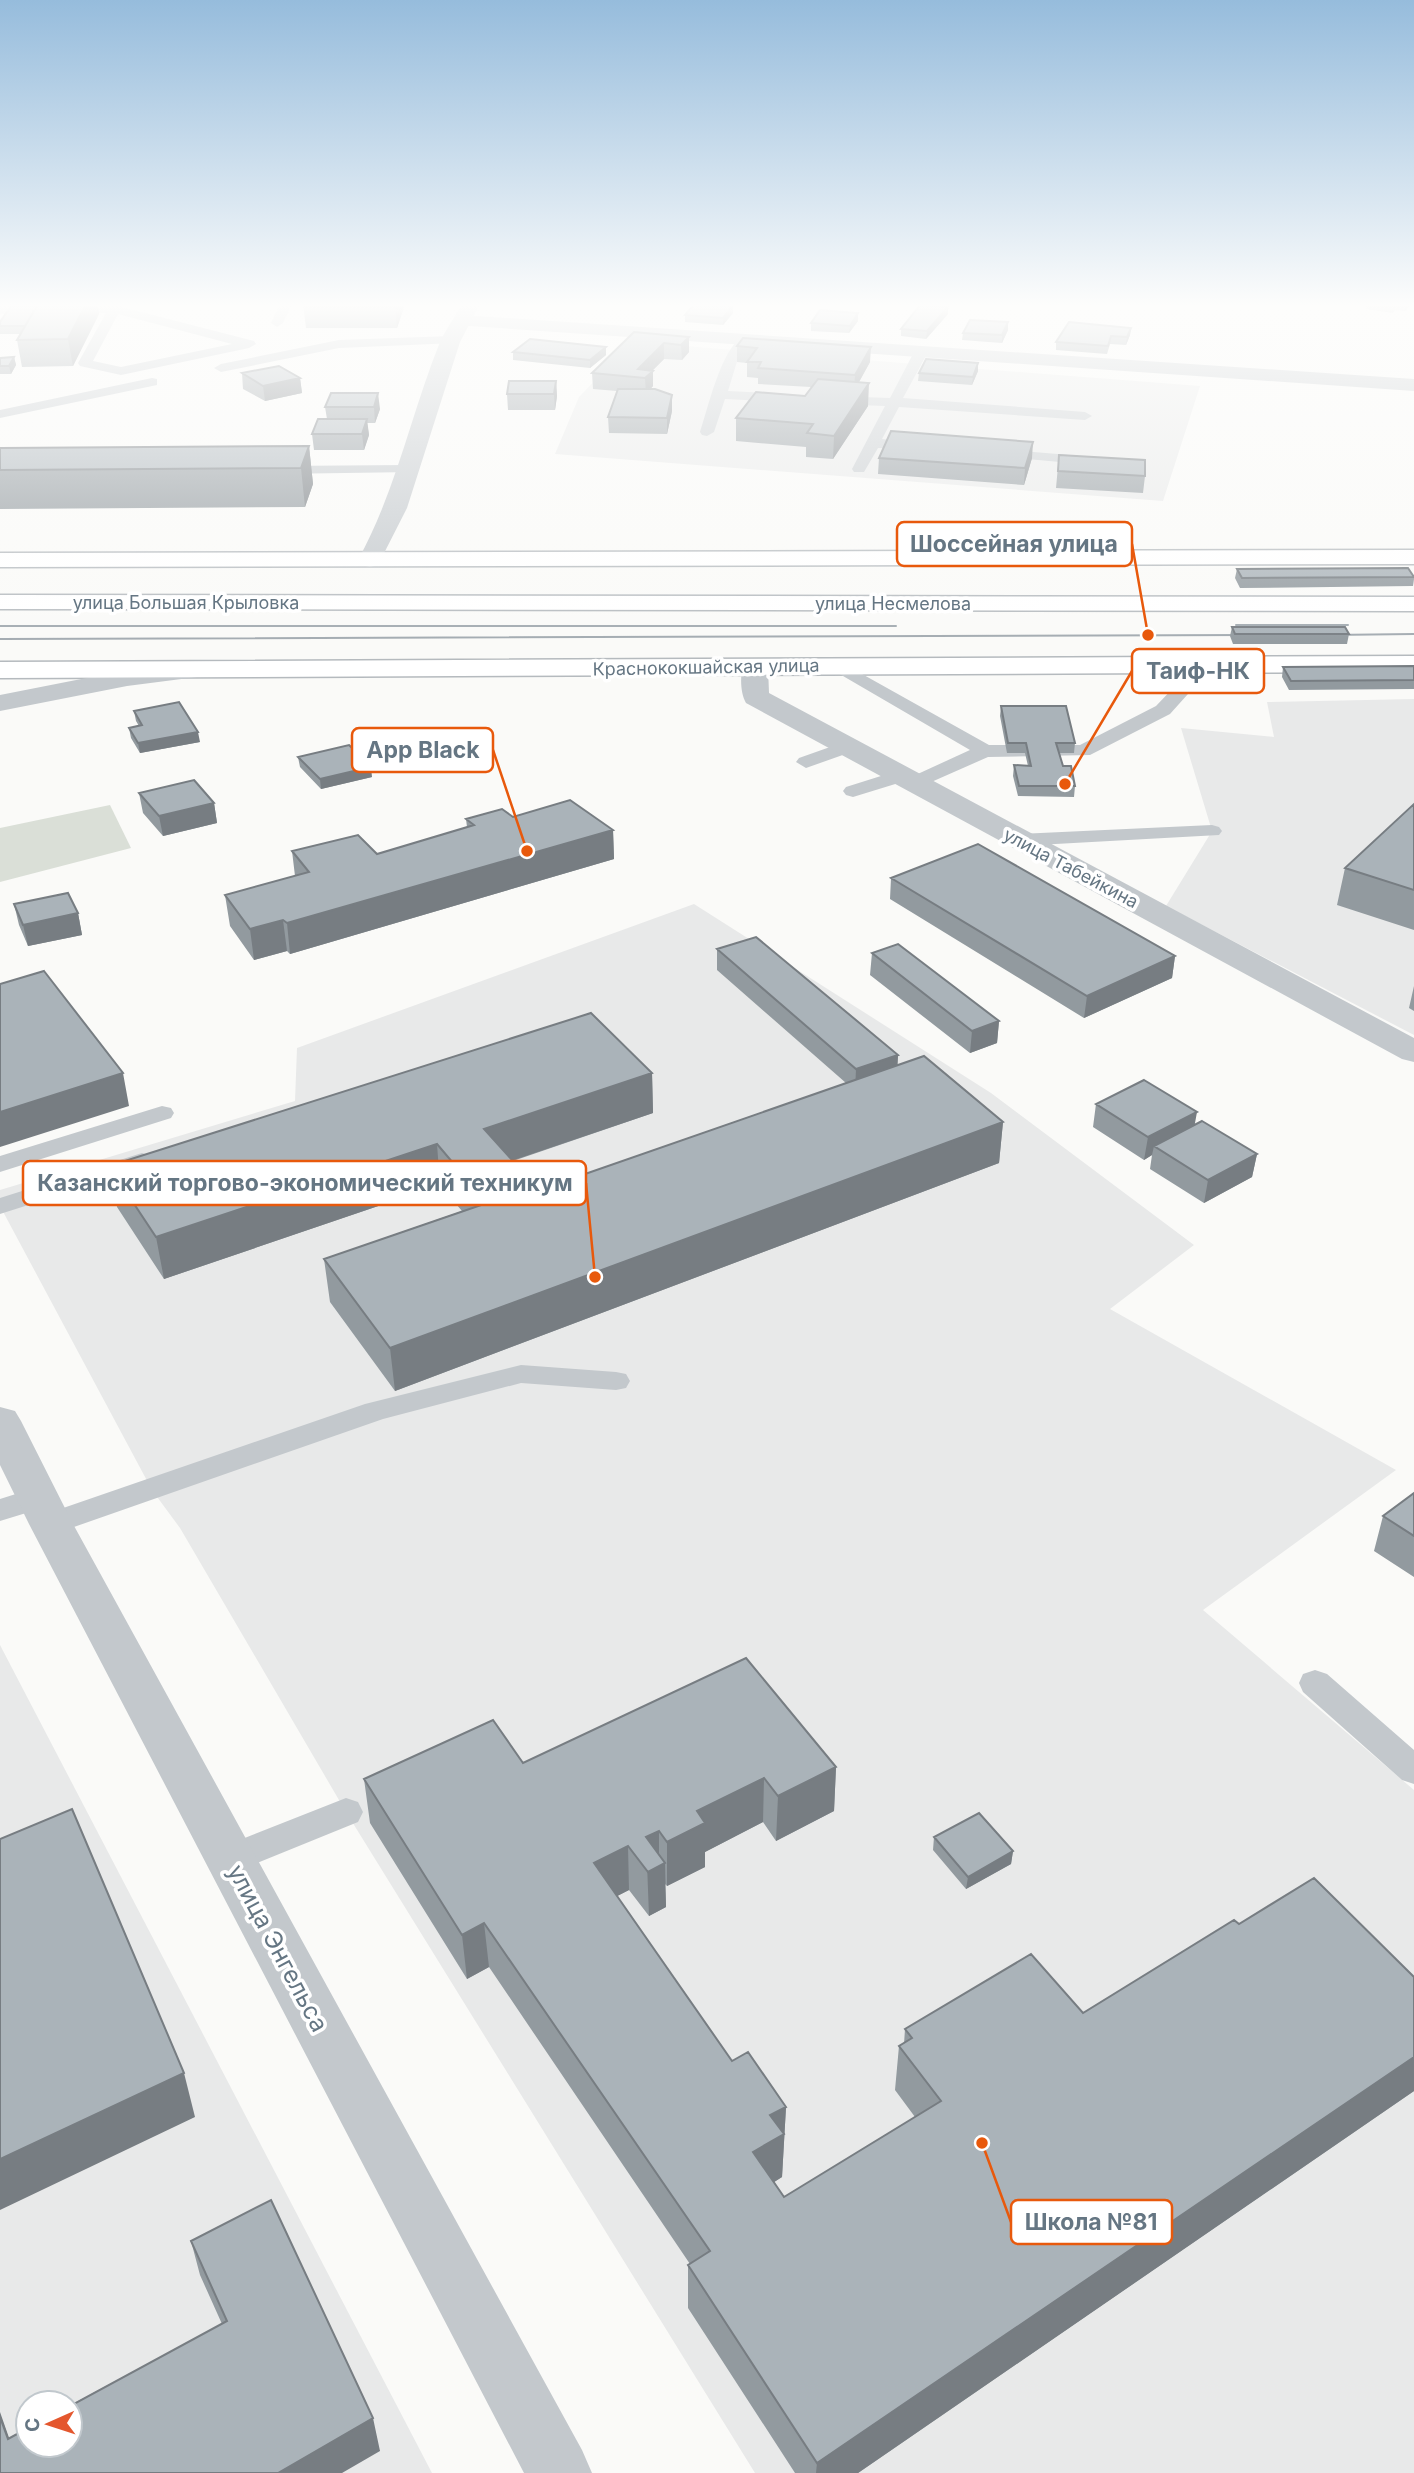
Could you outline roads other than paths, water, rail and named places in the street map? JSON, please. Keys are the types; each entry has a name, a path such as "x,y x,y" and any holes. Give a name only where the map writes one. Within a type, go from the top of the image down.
{"main road":[{"path":"0,560 1414,558"},
{"name":"улица Большая Крыловка","path":"0,602 372,602"},
{"name":"улица Несмелова","path":"372,602 1414,604"},
{"name":"Краснококшайская улица","path":"200,670 1414,664"},
{"path":"0,670 200,670"}],"street":[{"path":"370,560 382,540 425,419"},
{"name":"улица Табейкина","path":"755,667 756,697 1414,1052"},
{"name":"Краснококшайская улица","path":"0,703 127,678 200,670"},
{"name":"улица Энгельса","path":"0,1421 30,1511 230,1859 559,2473"}],"lane":[{"path":"707,432 711,419"},
{"path":"859,469 886,419"},
{"path":"873,443 942,449"},
{"path":"984,452 1108,463"},
{"path":"259,471 408,469"},
{"path":"838,665 985,751"},
{"path":"853,792 907,780 985,751 1083,751 1163,710 1205,665"},
{"path":"806,762 847,747"},
{"path":"1019,840 1212,831"},
{"path":"0,1164 162,1114"},
{"path":"0,1206 160,1155"},
{"path":"30,1511 375,1411 521,1374 615,1381"},
{"path":"1315,1683 1414,1769"},
{"path":"230,1859 346,1812"}],"tram line":[{"path":"1236,625 1348,625"},
{"path":"0,626 896,626"},
{"path":"1330,635 1414,634"},
{"path":"0,639 1249,635"}],"place":[{"name":"Шоссейная улица","path":"1148,635"},
{"name":"Таиф-НК","path":"1065,784"},
{"name":"App Black","path":"527,851"},
{"name":"Казанский торгово-экономический техникум","path":"595,1277"},
{"name":"Школа №81","path":"982,2143"}]}
